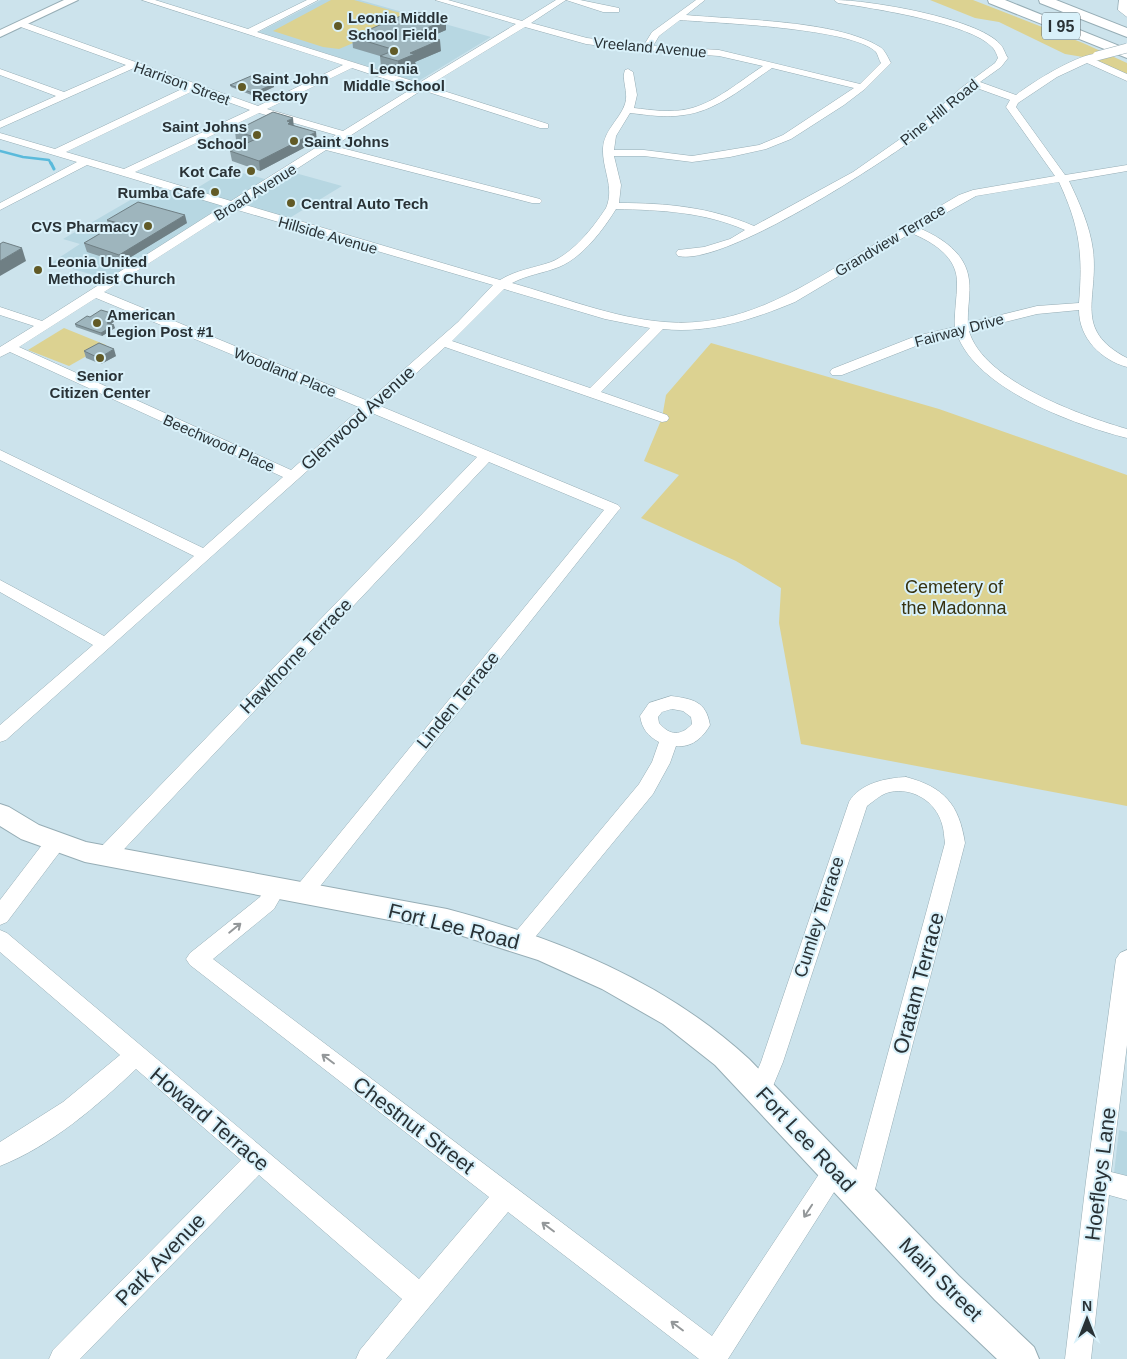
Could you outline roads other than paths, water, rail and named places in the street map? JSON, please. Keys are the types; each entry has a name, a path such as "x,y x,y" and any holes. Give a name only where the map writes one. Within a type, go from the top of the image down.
{"highway":[{"name":"I 95","path":"994,0 1127,54"},
{"name":"I 95","path":"1016,0 1127,47"},
{"name":"I 95","path":"1027,0 1127,40"},
{"name":"I 95","path":"1045,0 1127,33"}],"main road":[{"path":"0,34 73,0"},
{"name":"Fort Lee Road","path":"0,814 30,832 56,843 105,856 447,920 520,941 567,959 656,1005 702,1036 739,1068 861,1198"},
{"name":"Main Street","path":"861,1198 947,1288 1022,1359"}],"street":[{"path":"146,0 544,126"},
{"path":"250,32 314,0"},
{"name":"Vreeland Avenue","path":"439,0 586,41 719,53 862,87"},
{"name":"Broad Avenue","path":"4,350 420,87 562,0"},
{"path":"570,0 602,9 616,10"},
{"path":"647,48 655,34 700,0"},
{"name":"Pine Hill Road","path":"682,253 720,246 754,230 857,174 927,125 1004,58 1001,50 992,41 939,19 838,0"},
{"path":"1123,0 1122,10 1127,14"},
{"path":"609,153 644,153 692,158 748,150 787,136 841,103 884,67 887,59 882,51 861,41 772,23 701,20 678,16"},
{"name":"Harrison Street","path":"22,24 256,109 345,135"},
{"path":"1127,47 1087,59 1051,75 1012,103 1013,111 1062,178 1068,191 1087,250 1086,328 1094,342 1127,363"},
{"path":"1087,59 1127,78"},
{"path":"0,125 133,65"},
{"path":"123,174 351,65"},
{"path":"627,110 668,114 698,109 771,65"},
{"path":"0,72 65,96"},
{"name":"Glenwood Avenue","path":"0,735 105,644 443,342 465,322 500,284 516,276 562,261 572,254 599,225 612,206 616,181 609,153 612,134 627,110 632,96 628,72"},
{"path":"973,83 1017,99"},
{"path":"57,152 193,87"},
{"name":"Hillside Avenue","path":"0,136 57,152 123,174 630,322 659,326"},
{"path":"326,147 536,201"},
{"path":"0,207 85,162"},
{"name":"Grandview Terrace","path":"659,326 676,327 711,324 770,308 791,299 910,228 974,193 1127,168"},
{"path":"612,206 685,209 726,217 754,230"},
{"path":"910,228 943,245 956,258 963,279 962,329 970,347 992,370 1025,393 1063,412 1127,434"},
{"name":"Woodland Place","path":"95,293 613,508"},
{"name":"Fairway Drive","path":"837,372 906,344 962,329 1037,310 1070,306 1086,307"},
{"path":"0,310 43,325"},
{"path":"592,394 659,326"},
{"path":"443,342 662,418"},
{"name":"Beechwood Place","path":"4,350 293,476"},
{"path":"0,454 205,555"},
{"name":"Hawthorne Terrace","path":"105,856 487,456"},
{"name":"Linden Terrace","path":"303,893 613,508"},
{"path":"0,585 105,644"},
{"path":"520,941 646,788 661,762 669,739"},
{"name":"Cumley Terrace","path":"760,1090 772,1062 854,812 859,802 867,794 888,785 914,786"},
{"name":"Oratam Terrace","path":"861,1198 955,843 955,830 944,806 935,796 914,786"},
{"path":"0,916 56,843"},
{"name":"Chestnut Street","path":"276,888 267,903 197,959 506,1194 714,1357"},
{"name":"Howard Terrace","path":"0,939 421,1298"},
{"name":"Hoefleys Lane","path":"1078,1359 1098,1181 1127,959"},
{"path":"0,1155 74,1109 136,1055"},
{"name":"Park Avenue","path":"62,1359 258,1159"},
{"path":"714,1357 835,1170"},
{"path":"1098,1181 1127,1188"},
{"path":"369,1359 506,1194"}],"waterway":[{"path":"0,151 23,157 49,160 51,164"},
{"path":"51,163 54,169"}],"place":[{"name":"Leonia Middle School Field","path":"338,26"},
{"name":"Leonia Middle School","path":"394,51"},
{"name":"Saint John Rectory","path":"242,87"},
{"name":"Saint Johns School","path":"257,135"},
{"name":"Saint Johns","path":"294,141"},
{"name":"Kot Cafe","path":"251,171"},
{"name":"Rumba Cafe","path":"215,192"},
{"name":"Central Auto Tech","path":"291,203"},
{"name":"CVS Pharmacy","path":"148,226"},
{"name":"Leonia United Methodist Church","path":"38,270"},
{"name":"American Legion Post #1","path":"97,323"},
{"name":"Senior Citizen Center","path":"100,358"}],"park label":[{"name":"Cemetery of the Madonna","path":"954,597"}]}
